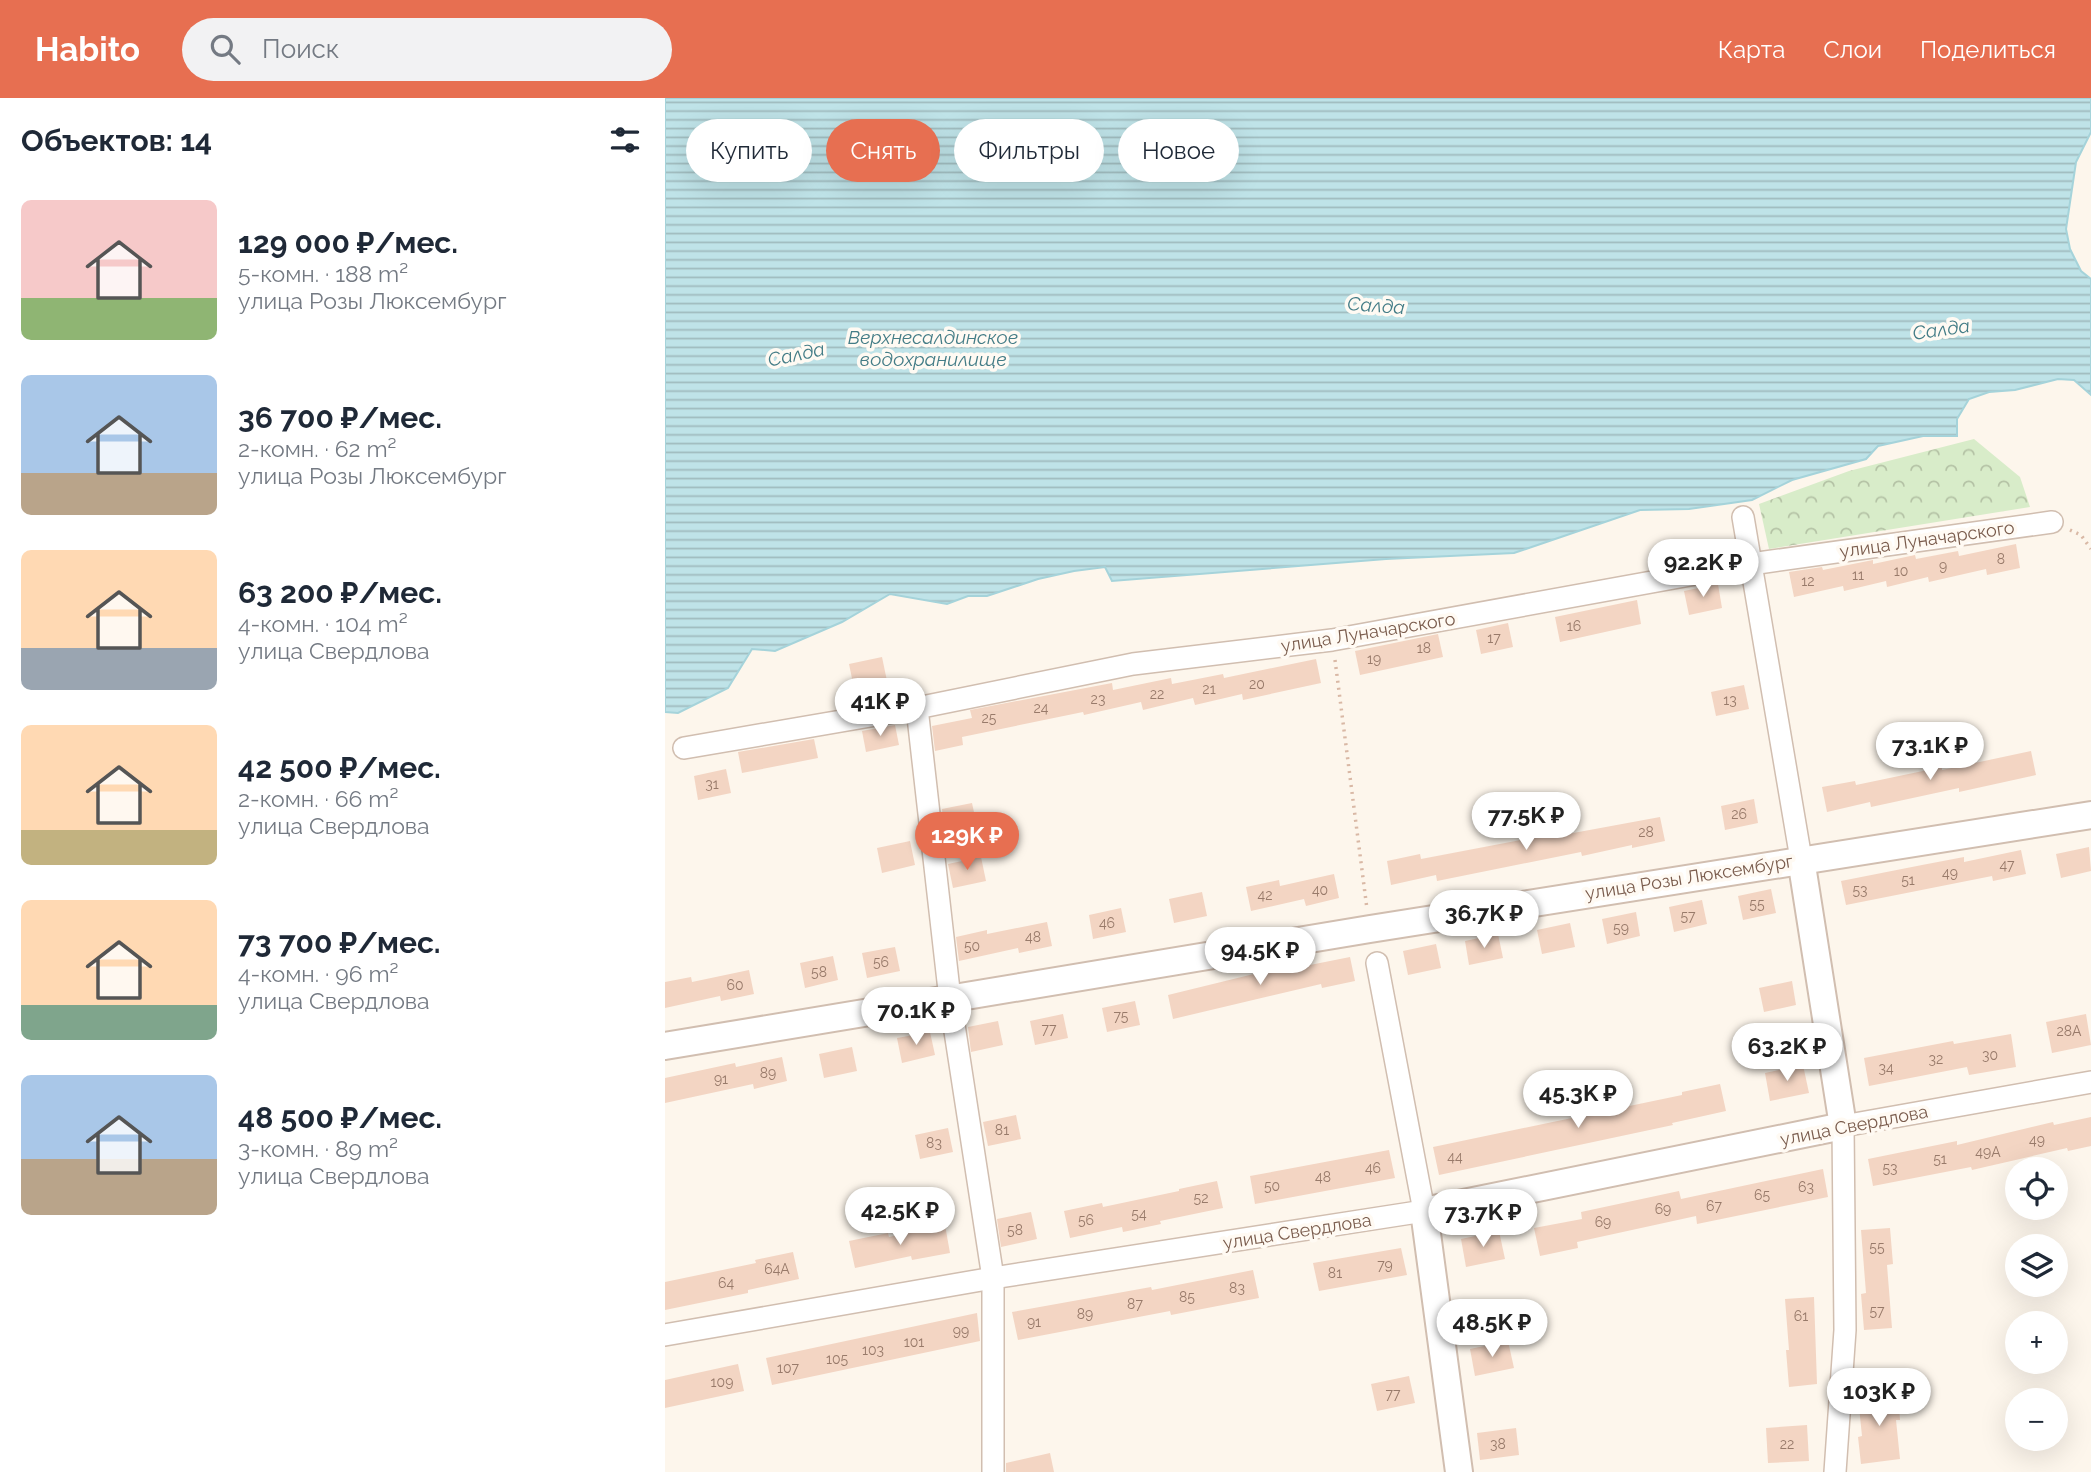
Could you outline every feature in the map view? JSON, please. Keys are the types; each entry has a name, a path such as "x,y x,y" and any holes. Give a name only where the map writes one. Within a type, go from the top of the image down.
{"street":[{"path":"1743,517 1843,1126 1845,1330 1835,1472"},
{"name":"улица Луначарского","path":"684,748 918,708 1133,664 1332,640 1751,564 2052,522"},
{"path":"918,708 950,999 993,1278 993,1472"},
{"name":"улица Розы Люксембург","path":"665,1046 1801,859 2091,815"},
{"path":"1377,963 1424,1211 1459,1472"},
{"name":"улица Свердлова","path":"665,1335 993,1278 1424,1211 1843,1126 2091,1082"}],"path":[{"path":"2052,522 2081,535 2091,550"},
{"path":"1332,640 1370,929"}],"green space":[{"path":"1974,439 2020,477 2030,507 1769,549 1759,504 1849,471"}],"water":[{"name":"Верхнесалдинское водохранилище","path":"665,98 2091,98 2091,132 2076,162 2066,229 2070,249 2081,271 2091,279 2091,395 2074,380 2058,379 2015,390 1989,392 1969,399 1957,419 1957,436 1923,436 1878,446 1866,459 1792,480 1752,500 1689,509 1640,510 1514,553 1386,559 1112,581 1105,567 1038,579 987,596 968,596 947,604 890,594 842,622 775,651 752,649 728,688 678,713 665,712"}],"building":[{"path":"2016,544 2020,568 1987,575 1986,569 1929,582 1928,577 1887,587 1886,581 1844,591 1843,586 1794,597 1789,572 1822,567 1823,570 1873,560 1873,564 1915,555 1916,559 1958,551 1959,556"},
{"path":"1718,584 1722,608 1689,615 1684,591"},
{"path":"1637,600 1641,624 1560,642 1555,617"},
{"path":"1508,623 1513,647 1481,654 1476,630"},
{"path":"1438,634 1443,657 1360,675 1355,651"},
{"path":"882,657 887,681 854,688 849,664"},
{"path":"1316,659 1321,683 1243,700 1242,694 1195,705 1193,698 1143,710 1141,702 1084,715 1083,712 962,737 963,745 935,751 932,726 972,718 970,710 1112,683 1113,690 1171,678 1172,684 1223,674 1224,678"},
{"path":"1744,685 1749,709 1716,716 1711,692"},
{"path":"895,725 899,745 866,752 862,731"},
{"path":"814,739 818,758 742,773 738,752"},
{"path":"2031,751 2036,775 1959,792 1959,788 1871,807 1870,802 1827,812 1822,787 1855,781 1856,785"},
{"path":"726,769 731,793 698,800 694,776"},
{"path":"1754,799 1758,823 1725,830 1721,806"},
{"path":"972,803 977,826 944,834 942,809"},
{"path":"1660,817 1665,841 1582,856 1581,852 1437,881 1436,875 1391,885 1387,861 1420,854 1421,859"},
{"path":"910,841 915,865 882,873 877,848"},
{"path":"2089,847 2091,871 2061,878 2056,854"},
{"path":"2021,850 2026,874 1993,881 1992,876 1846,905 1841,881 1964,857 1964,862"},
{"path":"981,857 986,881 953,888 948,864"},
{"path":"1334,874 1339,898 1306,906 1304,899 1251,911 1246,887 1279,880 1280,886"},
{"path":"1771,889 1776,913 1743,920 1738,896"},
{"path":"1202,892 1207,916 1174,923 1169,899"},
{"path":"1702,900 1707,924 1674,932 1669,907"},
{"path":"1121,908 1126,932 1093,939 1089,915"},
{"path":"1636,912 1640,936 1607,944 1602,919"},
{"path":"1047,922 1052,946 1019,953 1018,948 959,961 956,937"},
{"path":"1570,923 1575,947 1542,954 1537,930"},
{"path":"1498,934 1503,958 1469,965 1465,941"},
{"path":"1436,944 1441,968 1408,975 1403,951"},
{"path":"895,947 900,971 867,978 862,953"},
{"path":"833,956 838,980 805,988 800,963"},
{"path":"1350,957 1355,981 1322,988 1321,984 1173,1019 1168,995 1299,964 1300,967"},
{"path":"749,970 754,994 721,1001 720,996 665,1008 665,982 691,977 692,982"},
{"path":"1792,981 1796,1005 1764,1012 1759,988"},
{"path":"1135,1001 1140,1025 1107,1032 1102,1008"},
{"path":"1063,1014 1068,1038 1035,1045 1030,1021"},
{"path":"2086,1014 2091,1045 2052,1053 2046,1022"},
{"path":"998,1021 1003,1045 971,1052 968,1027"},
{"path":"930,1032 935,1055 902,1063 897,1038"},
{"path":"2011,1034 2016,1067 1969,1075 1967,1067 1869,1086 1864,1058 1953,1041 1954,1044"},
{"path":"852,1047 857,1071 824,1078 819,1054"},
{"path":"782,1057 787,1081 754,1089 753,1084 665,1103 665,1078 735,1063 736,1067"},
{"path":"1803,1065 1809,1093 1770,1101 1765,1073"},
{"path":"1720,1084 1726,1111 1672,1123 1673,1125 1439,1175 1433,1147 1682,1095 1682,1092"},
{"path":"1016,1115 1021,1139 988,1146 983,1122"},
{"path":"2091,1117 2091,1146 2068,1151 2067,1148 2028,1157 2005,1157 2005,1162 1972,1170 1971,1167 1873,1186 1868,1159 1957,1141 1957,1145 2053,1122 2054,1125"},
{"path":"948,1128 953,1152 920,1159 915,1135"},
{"path":"1389,1150 1395,1178 1255,1204 1250,1176"},
{"path":"1823,1169 1828,1197 1697,1224 1696,1216 1577,1242 1578,1248 1540,1256 1534,1228 1582,1219 1581,1212 1679,1191 1681,1199"},
{"path":"1217,1181 1223,1208 1123,1232 1122,1227 1070,1238 1064,1211 1102,1203 1103,1207"},
{"path":"1031,1212 1037,1239 1001,1247 997,1219"},
{"path":"945,1225 950,1253 912,1260 911,1256 855,1268 849,1241 888,1233 889,1237"},
{"path":"1890,1228 1893,1264 1887,1265 1892,1328 1864,1330 1861,1294 1866,1293 1861,1230"},
{"path":"1499,1231 1505,1259 1466,1267 1461,1239"},
{"path":"1401,1248 1407,1275 1319,1291 1313,1263"},
{"path":"793,1252 799,1279 748,1290 748,1293 665,1310 665,1282 756,1263 755,1260"},
{"path":"1253,1270 1259,1298 1171,1315 1170,1311 1018,1340 1012,1312 1151,1287 1152,1290"},
{"path":"1814,1297 1817,1384 1789,1387 1785,1299"},
{"path":"977,1313 980,1341 772,1385 766,1358"},
{"path":"1508,1341 1514,1368 1475,1376 1470,1349"},
{"path":"738,1364 744,1391 665,1408 665,1380"},
{"path":"1409,1376 1415,1403 1377,1411 1371,1384"},
{"path":"1898,1392 1900,1420 1896,1420 1900,1459 1861,1464 1858,1437 1862,1436 1858,1397"},
{"path":"1807,1425 1809,1461 1768,1463 1766,1428"},
{"path":"1516,1428 1519,1455 1480,1460 1477,1433"},
{"path":"1050,1453 1054,1472 1006,1472 1006,1463"}],"water label":[{"name":"Салда","path":"1376,305"},
{"name":"Салда","path":"1941,329"},
{"name":"Салда","path":"796,354"}]}
